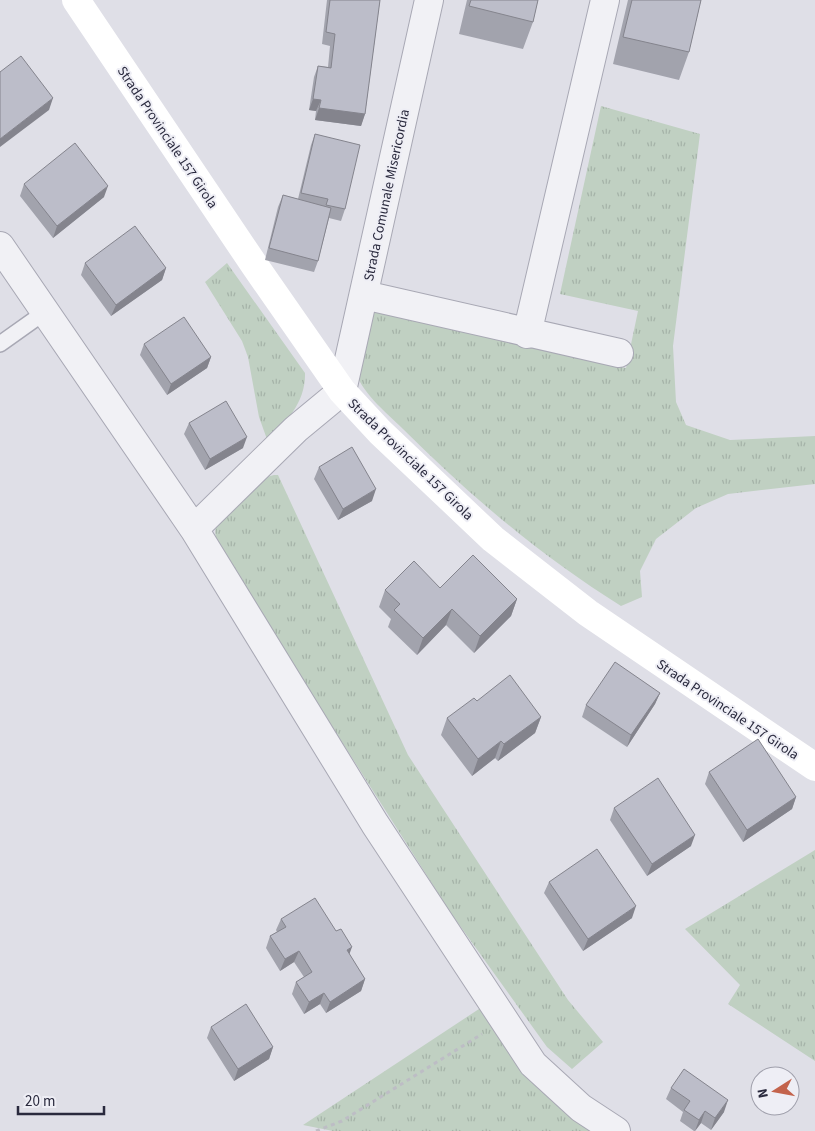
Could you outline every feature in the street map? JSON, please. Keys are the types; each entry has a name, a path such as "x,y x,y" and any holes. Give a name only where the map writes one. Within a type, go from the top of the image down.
{"main road":[{"name":"Strada Provinciale 157 Girola","path":"76,0 254,266 342,391 380,432 493,539 588,613 815,767"}],"street":[{"name":"Strada Comunale Misericordia","path":"342,391 429,0"},
{"path":"527,334 605,0"},
{"path":"0,246 194,529 375,824 533,1064 581,1108 616,1131"},
{"path":"364,295 527,334 619,353"},
{"path":"194,529 296,428 342,391"}],"lane":[{"path":"0,344 45,312"}],"path":[{"path":"316,1131 342,1121 504,1020"}],"green space":[{"path":"601,106 700,134 673,346 676,402 686,425 730,440 815,436 815,484 728,494 696,508 656,539 640,571 642,597 621,606 562,567 480,501 374,401 362,385 354,367 354,355 365,307 626,368 638,311 560,294"},
{"path":"227,263 305,373 302,393 294,411 268,442 259,417 248,357 242,341 205,282"},
{"path":"278,475 408,755 568,1000 603,1042 572,1069 547,1047 450,912 225,558 218,544 215,531 218,522 267,477"},
{"path":"815,850 815,1061 728,1004 740,985 685,929"},
{"path":"482,1007 604,1131 333,1131 303,1125"}],"building":[{"path":"330,0 380,0 365,114 319,108 321,100 313,99 318,66 331,68 335,34 326,32"},
{"path":"471,0 538,0 533,22 469,6"},
{"path":"632,0 701,0 689,52 623,37"},
{"path":"21,56 53,98 0,139 0,72"},
{"path":"315,134 360,145 345,209 326,205 328,199 301,193"},
{"path":"75,143 108,186 57,226 24,184"},
{"path":"283,195 331,208 318,261 269,248"},
{"path":"135,226 166,268 116,305 85,263"},
{"path":"184,317 211,357 171,384 144,344"},
{"path":"226,401 247,437 210,459 189,423"},
{"path":"352,447 376,489 343,509 319,467"},
{"path":"473,555 517,599 480,636 452,609 423,638 394,610 400,604 385,590 414,561 440,588"},
{"path":"615,662 660,693 631,735 586,705"},
{"path":"510,675 541,717 504,744 501,741 478,759 447,718 474,698 477,701"},
{"path":"758,739 796,797 747,830 709,772"},
{"path":"658,778 695,835 652,864 614,808"},
{"path":"597,849 636,906 588,939 549,882"},
{"path":"315,898 336,931 341,929 352,947 347,950 365,979 330,1002 324,993 309,1002 296,982 312,972 299,951 285,959 270,936 286,927 281,919"},
{"path":"246,1004 273,1047 238,1069 211,1027"},
{"path":"684,1069 728,1100 715,1118 705,1111 699,1120 684,1110 690,1101 671,1088"}]}
